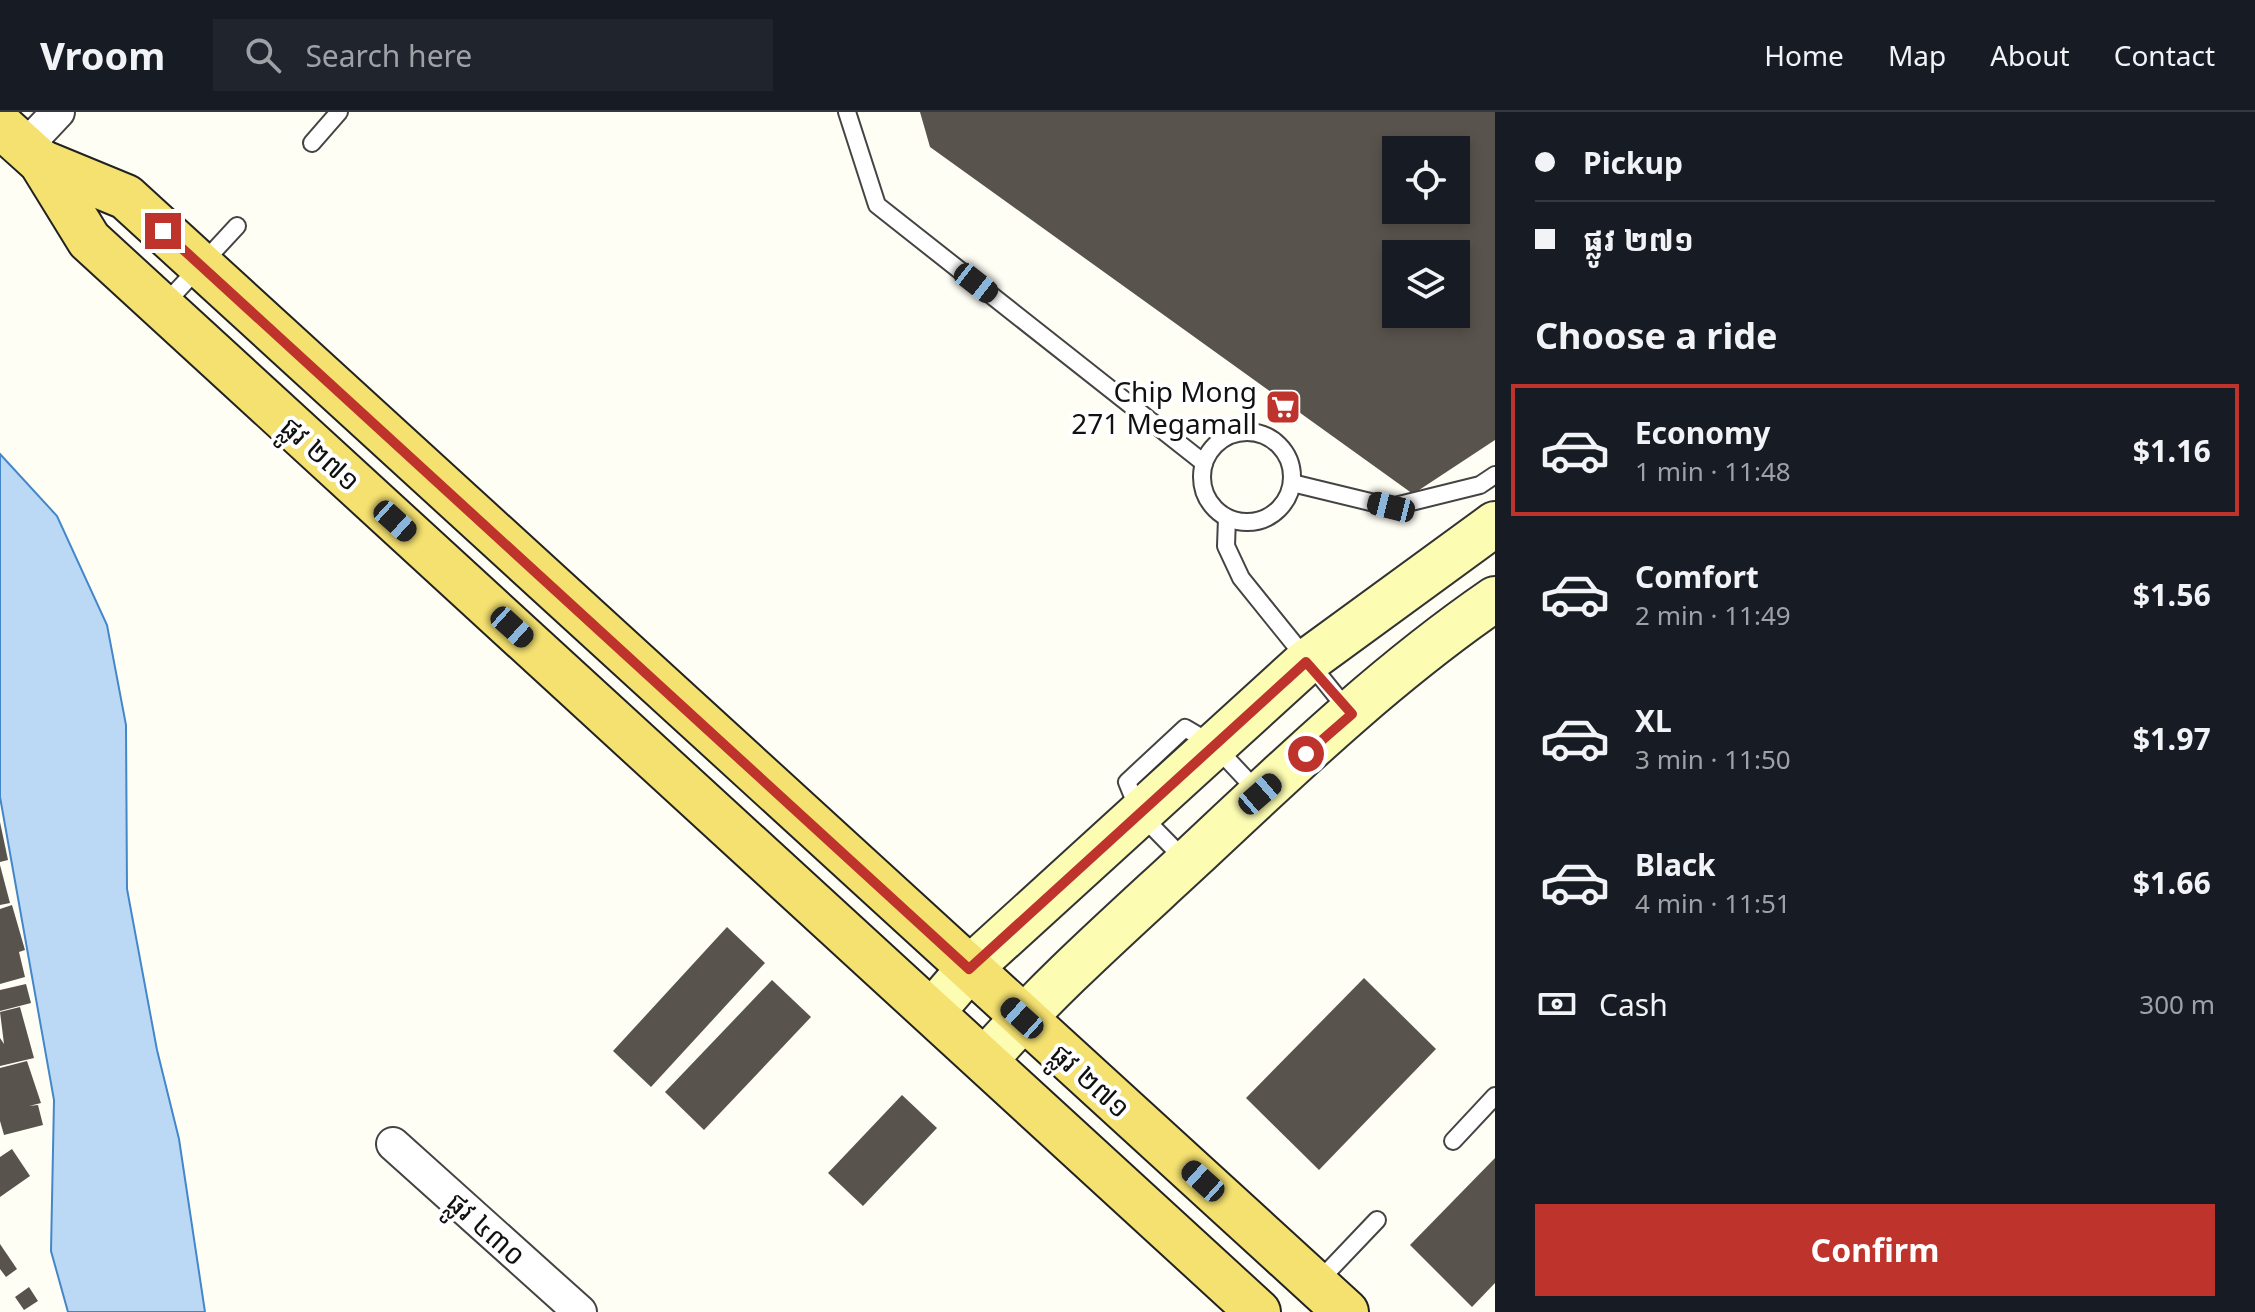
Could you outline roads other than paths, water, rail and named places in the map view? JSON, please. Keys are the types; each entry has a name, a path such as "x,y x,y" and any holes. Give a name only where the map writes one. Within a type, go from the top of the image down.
{"main road":[{"name":"ផ្លូវ ២៧១","path":"19,142 126,197 1331,1298"},
{"name":"ផ្លូវ ២៧១","path":"19,142 89,240 1258,1312"}],"street":[{"path":"19,142 58,112"},
{"path":"932,1012 969,969 1306,662 1425,572 1495,524"},
{"path":"985,1060 1022,1018 1260,794 1458,625 1495,599"},
{"name":"ផ្លូវ ៤៣០","path":"393,1144 580,1312"}],"lane":[{"path":"312,143 339,112"},
{"path":"847,112 877,205 1204,463"},
{"path":"162,307 237,226"},
{"path":"1251,431 1278,443 1292,468 1292,483 1280,509 1268,517 1254,522 1227,518 1205,495 1202,480 1204,463 1221,439 1251,431"},
{"path":"1292,483 1391,507 1480,485 1495,475"},
{"path":"1227,518 1226,546 1241,578 1306,662 1352,714"},
{"path":"1214,745 1260,794"},
{"path":"1140,814 1187,862"},
{"path":"1453,1141 1495,1096"},
{"path":"1331,1298 1377,1220"}],"water":[{"path":"0,454 57,516 107,625 126,725 127,889 157,1050 179,1139 205,1312 68,1312 51,1251 54,1100 0,797"}],"place":[{"name":"Chip Mong 271 Megamall","path":"1283,407"}]}
